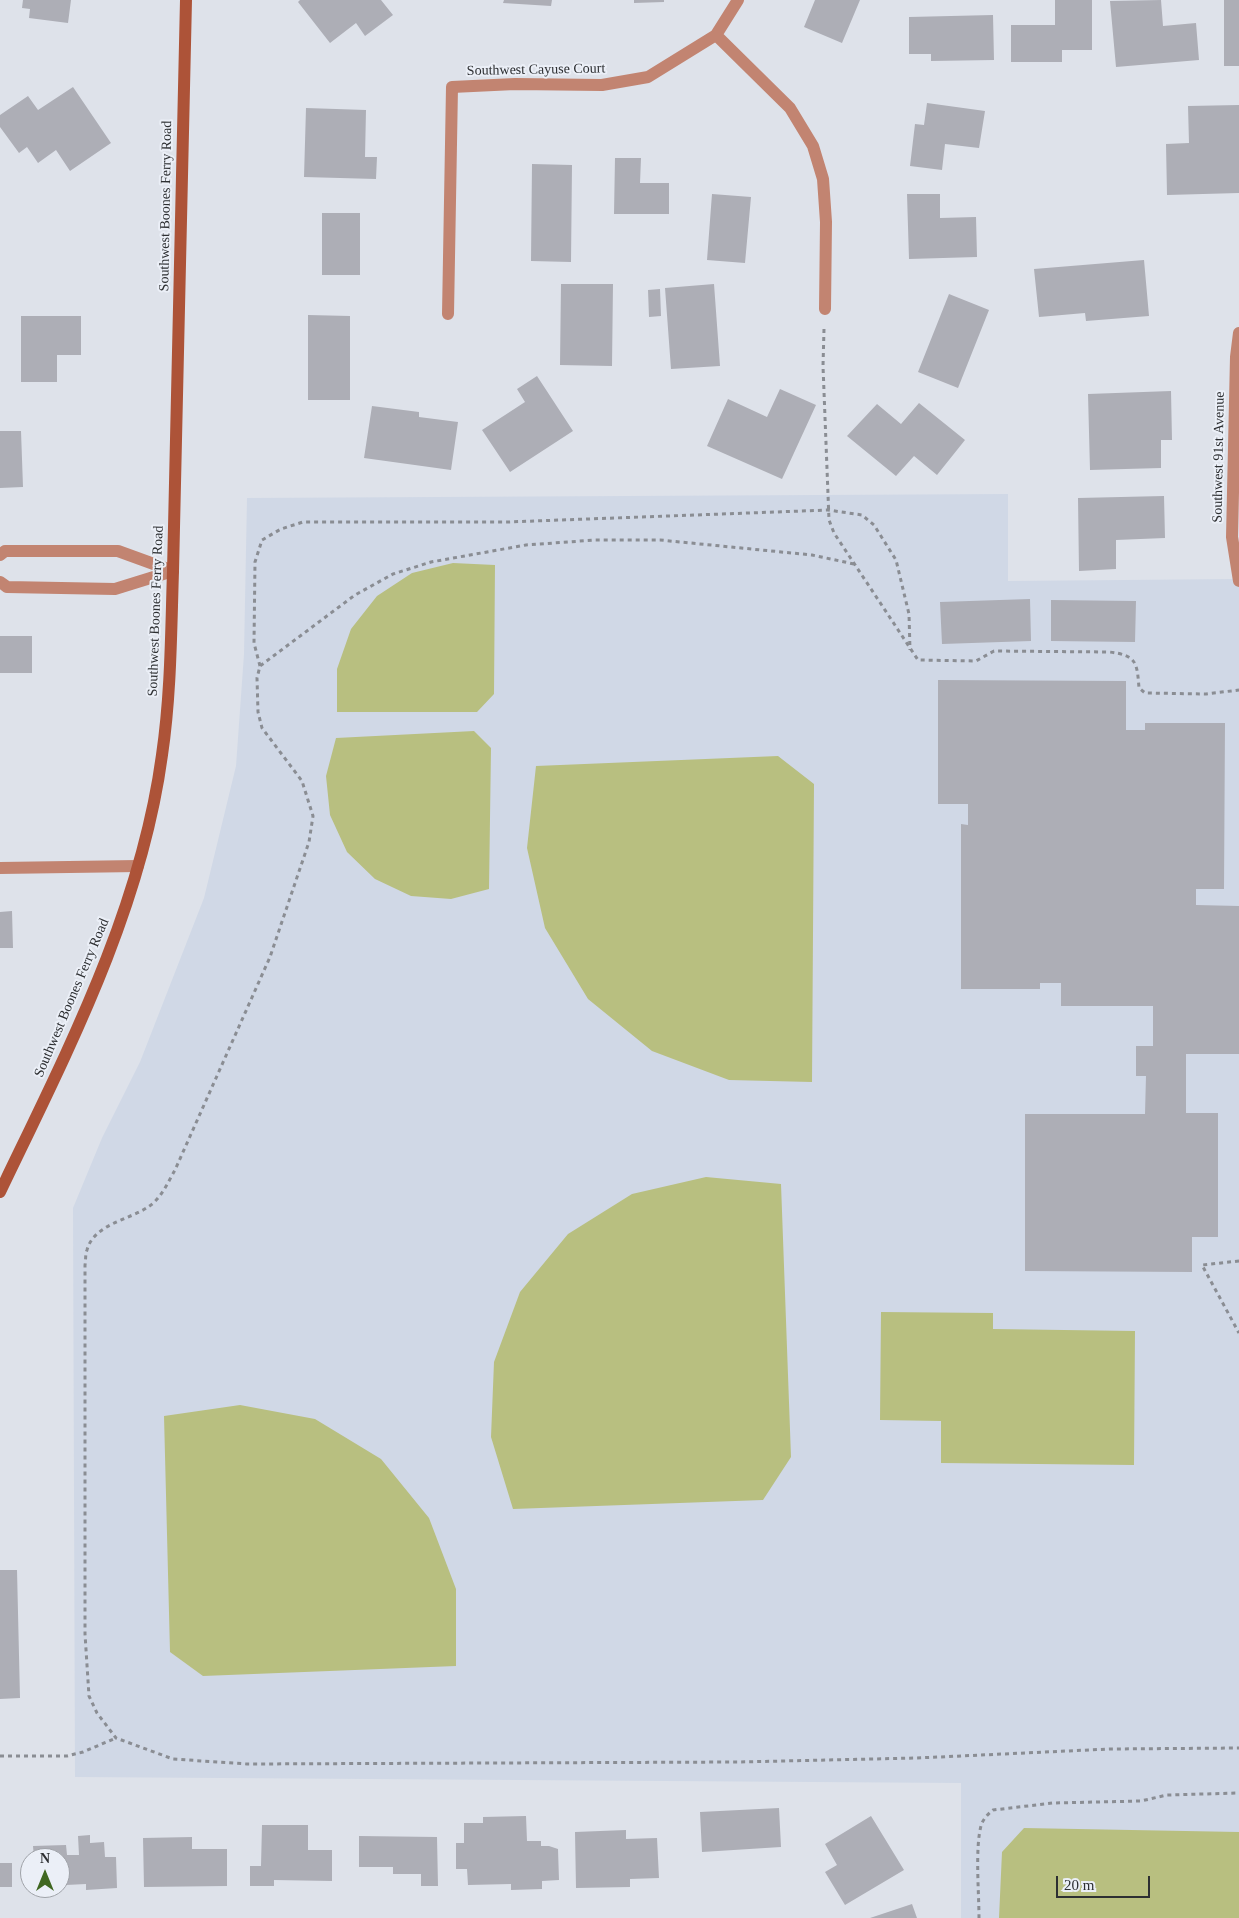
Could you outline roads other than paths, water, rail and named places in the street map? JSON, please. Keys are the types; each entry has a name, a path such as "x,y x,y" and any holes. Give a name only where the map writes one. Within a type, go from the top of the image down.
{"main road":[{"name":"Southwest Boones Ferry Road","path":"0,1192 69,1047 107,957 138,866 157,787 164,740 170,660 186,0"}],"street":[{"path":"738,0 716,35 790,108 813,146 823,179 826,222 825,309"},
{"name":"Southwest Cayuse Court","path":"448,314 452,87 515,84 602,85 648,77 716,35"},
{"name":"Southwest 91st Avenue","path":"1239,333 1236,357 1232,537 1239,581"},
{"path":"0,555 5,551 118,551 173,571"},
{"path":"0,582 7,587 115,589 173,571"},
{"path":"0,868 138,866"}]}
